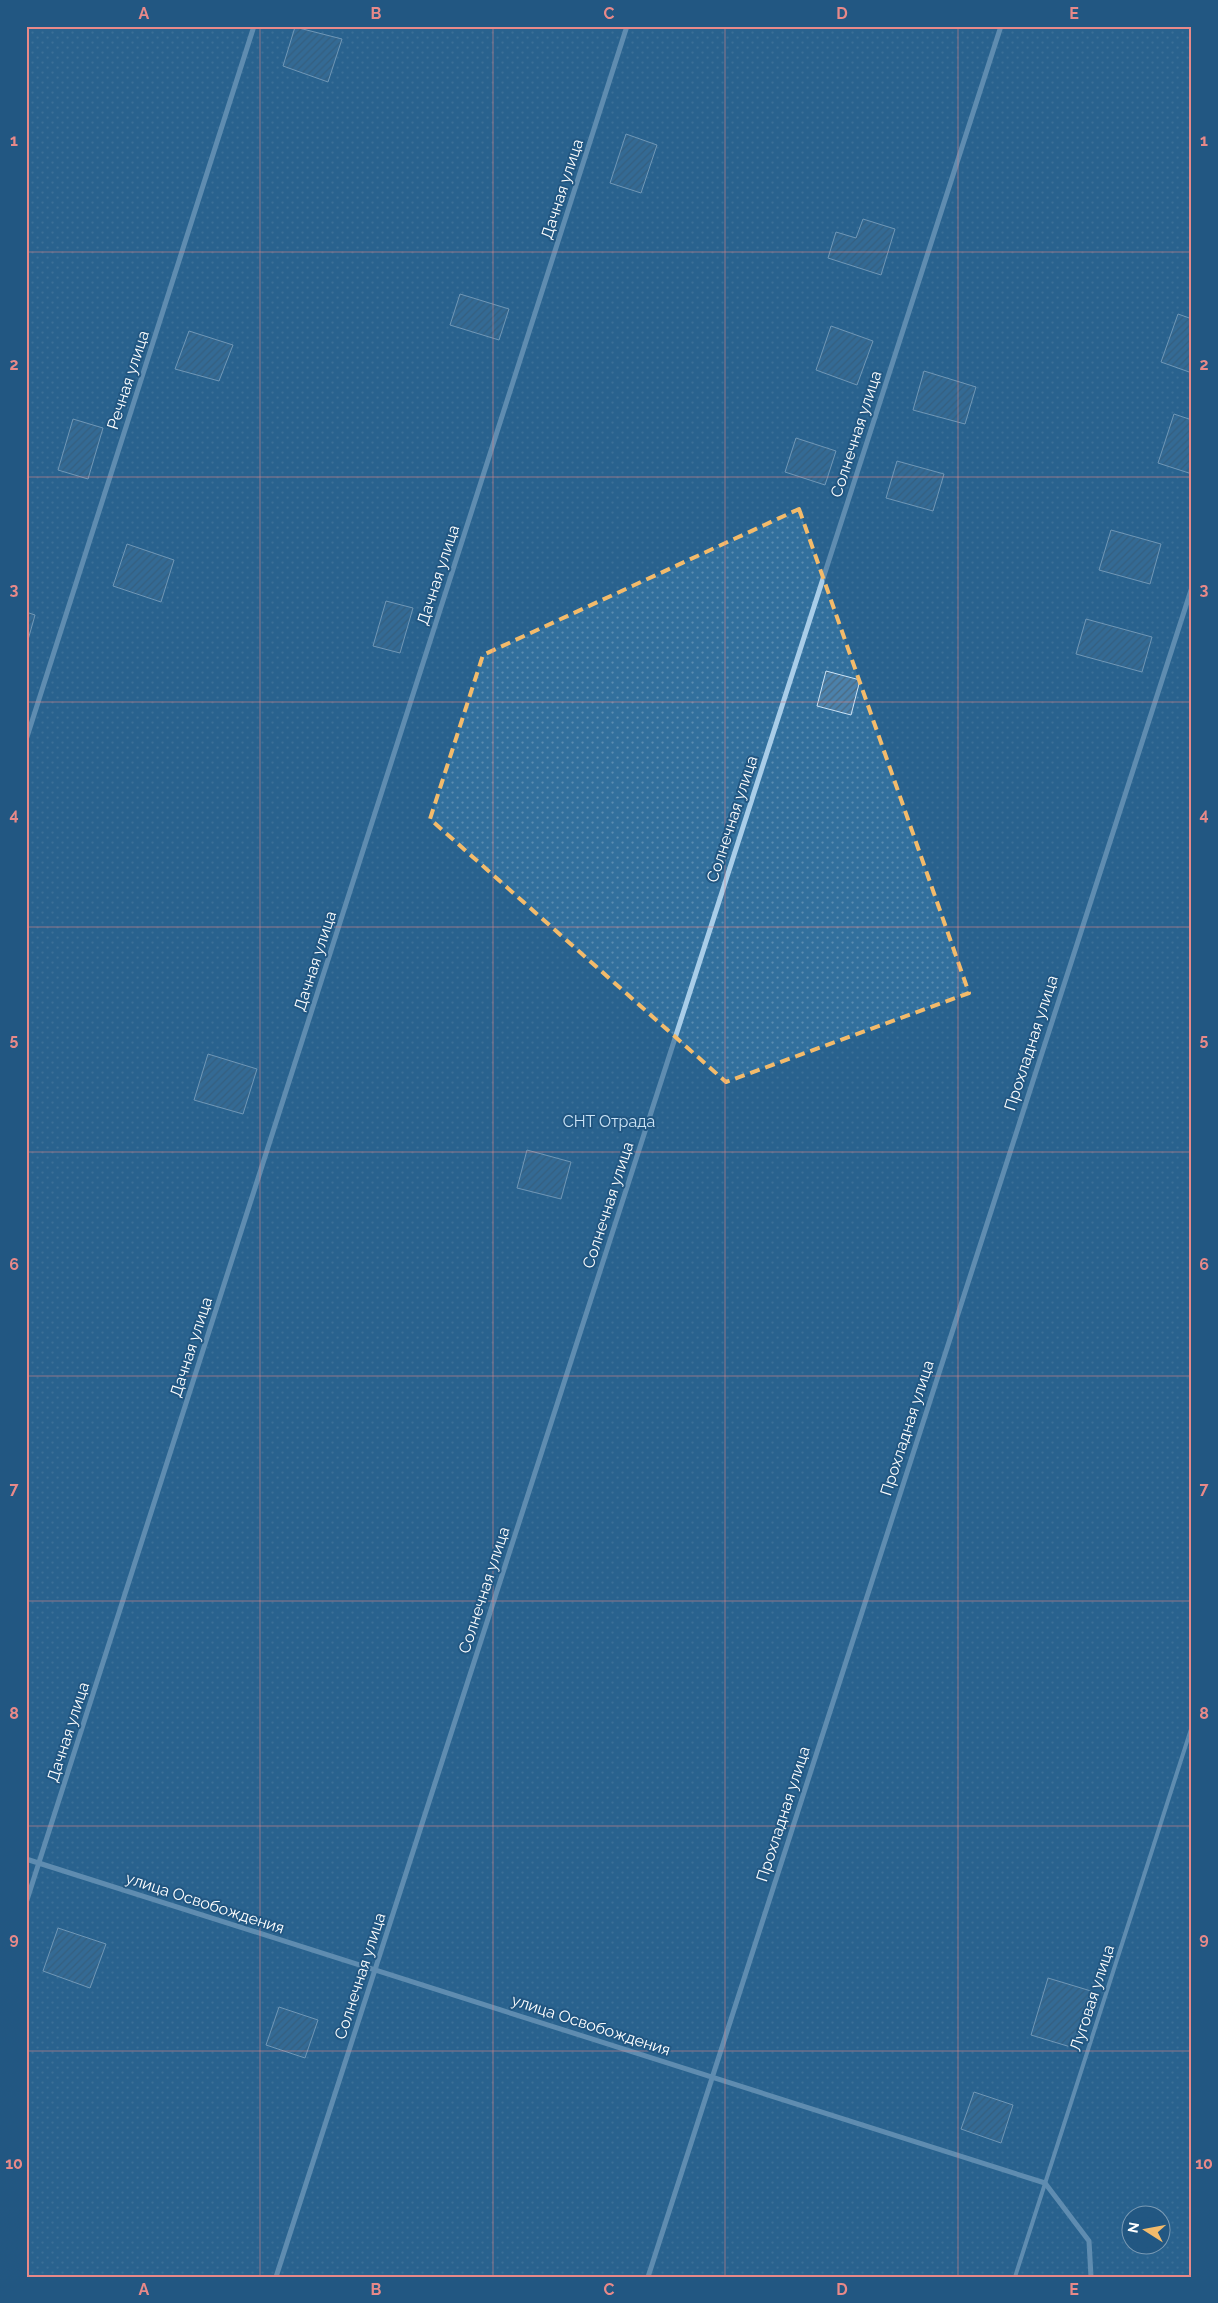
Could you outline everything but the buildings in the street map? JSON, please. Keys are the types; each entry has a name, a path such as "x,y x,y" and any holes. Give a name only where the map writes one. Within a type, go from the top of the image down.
{"street":[{"name":"Речная улица","path":"26,740 254,26"},
{"name":"Дачная улица","path":"26,1903 627,26"},
{"name":"Солнечная улица","path":"276,2277 1001,26"},
{"name":"Прохладная улица","path":"648,2277 1192,588"},
{"name":"улица Освобождения","path":"26,1859 1045,2183"},
{"path":"1045,2183 1089,2241 1090,2277"}],"lane":[{"name":"Луговая улица","path":"1015,2277 1192,1726"}],"highlighted area":[{"path":"799,509 969,993 726,1082 430,819 483,655"}],"green space":[{"name":"СНТ Отрада","path":"26,26 1192,26 1192,2277 26,2277"}]}
